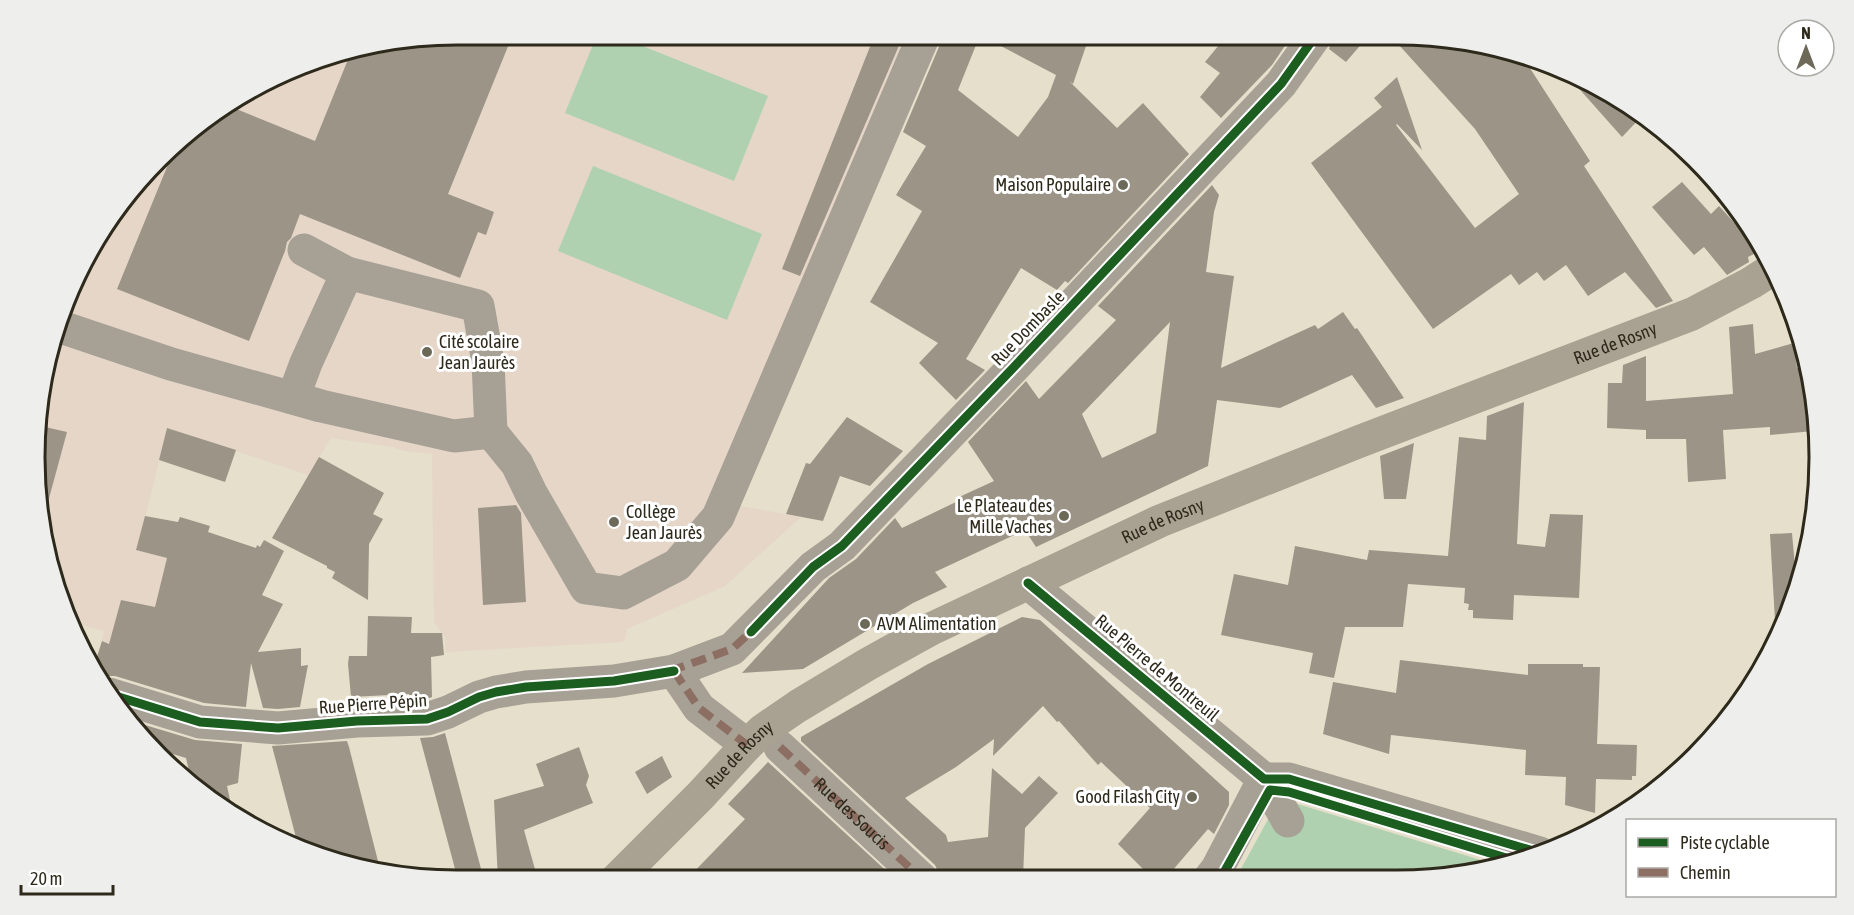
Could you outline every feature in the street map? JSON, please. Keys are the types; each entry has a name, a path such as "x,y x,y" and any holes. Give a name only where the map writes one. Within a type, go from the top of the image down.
{"main road":[{"name":"Rue de Rosny","path":"626,870 763,730 798,706 931,629 1171,517 1692,314 1765,274"}],"street":[{"path":"304,250 347,273 478,306 488,362 491,432 517,464 531,493 586,588 623,593 677,565 718,517 919,45"},
{"name":"Rue Dombasle","path":"674,671 732,650 813,567 842,546 1281,84 1308,45"},
{"path":"293,398 306,363 347,273"},
{"path":"66,329 171,364 321,406 454,436 491,432"},
{"name":"Rue Pierre de Montreuil","path":"1028,583 1267,784"},
{"path":"674,671 699,708 747,745"},
{"name":"Rue Pierre Pépin","path":"123,698 200,722 278,728 427,718 496,692 526,687 614,681 674,671"},
{"name":"Rue des Soucis","path":"780,747 912,870"},
{"path":"1216,870 1267,784 1288,778 1526,849"},
{"path":"1267,784 1287,821"}],"shaded area":[{"name":"Cité scolaire Jean Jaurès","path":"458,45 938,45 911,102 740,506 801,517 725,586 627,629 622,642 446,652 445,637 434,622 432,454 331,438 308,475 167,428 137,550 167,558 155,608 121,600 110,644 102,641 104,631 81,625 67,590 53,538 45,458 53,377 76,300 100,251 130,206 147,186 206,130 251,100 300,76 351,59 404,49"}],"green space":[{"path":"593,45 640,45 768,96 734,181 565,113"},
{"path":"593,166 762,234 727,320 558,251"},
{"path":"1291,802 1483,861 1423,869 1240,870 1271,814"}],"building":[{"path":"509,45 448,194 494,212 486,235 478,232 460,278 300,214 249,341 117,289 168,164 206,130 237,109 315,141 348,60 377,53 431,46"},
{"path":"871,45 899,45 800,276 782,269"},
{"path":"940,45 976,45 958,90 1018,137 1048,97 1056,75 999,45 1084,45 1086,46 1073,84 1069,81 1117,128 1143,103 1189,154 1068,283 1065,281 1057,290 1021,268 966,359 985,370 956,400 919,363 938,343 870,302 922,211 896,195 926,146 903,132"},
{"path":"1219,45 1286,45 1272,65 1221,118 1200,97 1220,73 1205,62"},
{"path":"1330,45 1361,45 1346,62 1329,49"},
{"path":"1399,45 1477,53 1529,67 1590,161 1584,166 1673,301 1656,308 1625,272 1588,296 1566,265 1544,281 1537,272 1519,285 1511,274 1433,329 1311,163 1382,107 1374,98 1397,77 1422,150 1396,125 1475,228 1519,194 1475,129"},
{"path":"1578,88 1603,100 1636,122 1622,137"},
{"path":"1682,182 1711,214 1719,206 1739,228 1755,253 1748,257 1749,262 1727,275 1704,247 1694,255 1652,207"},
{"path":"1212,185 1219,195 1214,212 1206,272 1234,276 1221,368 1315,325 1318,329 1343,312 1355,329 1357,328 1404,398 1376,408 1352,375 1280,408 1217,400 1208,466 1036,547 1025,530 935,572 947,587 913,603 803,669 742,673 829,578 856,559 895,518 902,528 994,481 968,442 1026,381 1039,399 1116,320 1098,306","holes":["1170,322 1156,433 1102,458 1082,414"]},
{"path":"1753,324 1755,354 1793,343 1801,377 1808,432 1770,435 1770,427 1723,430 1726,479 1688,482 1686,439 1646,439 1646,430 1607,428 1608,383 1622,383 1623,365 1646,356 1646,401 1733,394 1729,327"},
{"path":"1524,402 1517,544 1545,547 1550,514 1583,515 1579,598 1514,595 1513,620 1473,618 1473,610 1468,610 1469,604 1464,603 1465,588 1408,584 1403,627 1345,627 1334,678 1309,673 1313,653 1221,635 1234,574 1288,585 1295,546 1367,560 1369,550 1448,556 1459,437 1486,440 1487,416"},
{"path":"847,417 903,451 870,486 840,476 823,521 786,514 806,463 810,464"},
{"path":"46,427 67,432 48,502 45,458"},
{"path":"167,428 236,450 225,482 159,460"},
{"path":"1414,443 1406,499 1384,499 1380,456"},
{"path":"319,457 384,493 373,514 383,519 369,544 368,600 332,578 335,572 327,566 272,538"},
{"path":"516,505 521,513 526,602 483,605 478,508"},
{"path":"145,516 178,522 180,517 210,526 208,532 256,548 257,545 260,547 264,540 284,551 262,595 283,604 258,652 301,648 301,666 308,665 300,707 263,708 251,663 246,707 204,703 115,676 108,676 97,657 102,641 109,644 121,600 155,607 167,558 136,550"},
{"path":"1792,533 1795,565 1775,621 1770,534"},
{"path":"368,616 412,617 411,633 442,633 444,655 431,657 432,697 411,701 409,694 351,697 349,656 367,656"},
{"path":"1022,617 1040,620 1229,792 1229,805 1214,834 1208,829 1173,870 1144,870 1118,844 1150,808 1101,762 1098,765 1043,706 993,756 994,739 956,767 905,798 946,835 948,842 988,837 992,768 1022,794 1039,776 1058,793 1025,828 1023,870 937,870 935,865 801,741 801,737 928,664"},
{"path":"1400,660 1528,675 1528,664 1583,664 1583,667 1600,667 1597,744 1637,745 1636,776 1632,776 1632,780 1596,779 1595,813 1565,805 1566,777 1525,775 1526,750 1391,735 1389,754 1323,734 1333,682 1396,693"},
{"path":"143,724 195,740 242,744 238,783 227,786 230,802 189,770 186,758 171,753"},
{"path":"445,733 481,870 455,870 420,738"},
{"path":"347,741 378,862 351,856 296,837 272,746"},
{"path":"579,747 589,776 586,785 593,803 524,830 535,870 498,870 494,800 544,786 536,764"},
{"path":"662,756 672,777 647,794 635,772"},
{"path":"768,762 885,870 696,870 745,819 728,804"}],"marked path":[{"path":"670,671 732,649 754,629"},
{"path":"674,671 699,708 747,745"},
{"path":"780,747 912,870"}],"cycle path":[{"path":"751,632 813,567 842,546 1014,367 1281,84 1309,45"},
{"path":"1028,583 1264,779 1289,779 1526,849"},
{"path":"123,698 200,722 278,728 357,721 427,719 496,692 526,687 614,681 674,671"},
{"path":"1225,870 1270,790 1289,792 1501,856"}],"place":[{"name":"Maison Populaire","path":"1123,185"},
{"name":"Cité scolaire Jean Jaurès","path":"427,352"},
{"name":"Le Plateau des Mille Vaches","path":"1064,516"},
{"name":"Collège Jean Jaurès","path":"614,522"},
{"name":"AVM Alimentation","path":"865,624"},
{"name":"Good Filash City","path":"1192,797"}]}
